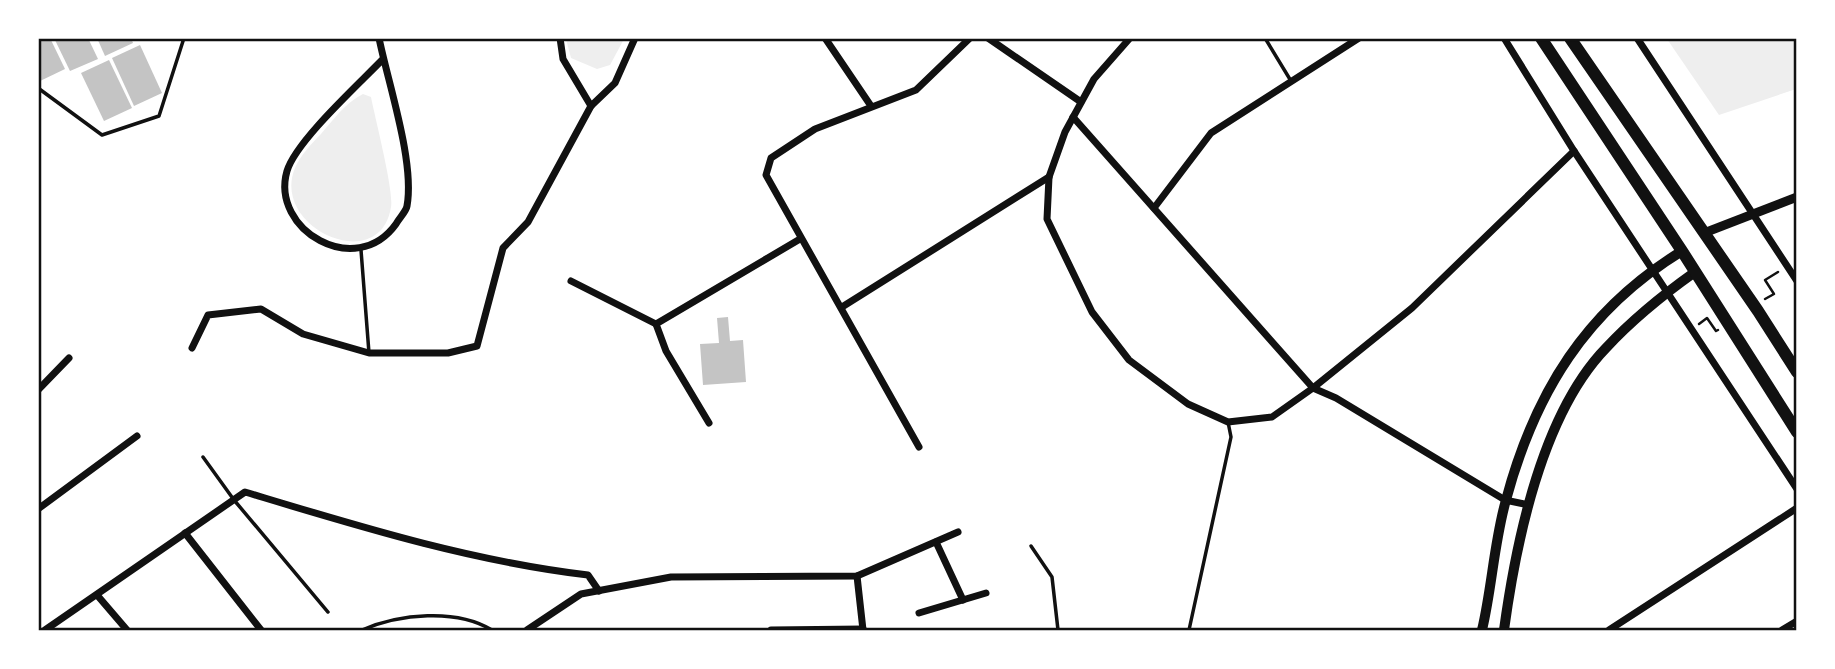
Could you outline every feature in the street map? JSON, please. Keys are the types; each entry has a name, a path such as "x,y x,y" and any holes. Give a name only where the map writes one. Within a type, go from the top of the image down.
{"highway":[{"path":"1541,38 1696,272 1797,432"},
{"path":"1570,38 1797,372"}],"main road":[{"path":"1482,631 1505,500 1527,437 1567,355 1609,306 1653,269 1682,251"},
{"path":"1504,631 1510,589 1529,505 1546,449 1574,393 1604,349 1667,292 1696,272"}],"street":[{"path":"379,38 406,166 407,208 389,233 361,250 345,249 316,239 292,214 284,192 287,170 298,150 383,59"},
{"path":"560,38 563,59 592,106"},
{"path":"192,348 208,315 261,309 303,334 369,353 448,354 477,346 503,248 528,222 592,106 615,83 635,38"},
{"path":"825,38 871,106"},
{"path":"919,447 766,175 771,158 815,129 916,90 970,38"},
{"path":"988,38 1081,102"},
{"path":"1130,38 1094,79 1073,117 1049,177 1047,219 1092,312 1129,360 1188,404 1228,422 1272,417 1313,388 1412,308 1574,151"},
{"path":"1154,208 1212,133 1359,38"},
{"path":"1504,38 1574,151 1797,489"},
{"path":"1637,38 1797,281"},
{"path":"1073,117 1313,388 1336,398 1505,500 1529,505"},
{"path":"842,307 1049,177"},
{"path":"1704,233 1751,212 1797,197"},
{"path":"656,324 800,239"},
{"path":"571,281 656,324 666,351 709,423"},
{"path":"38,390 69,358"},
{"path":"38,509 137,436"},
{"path":"45,631 245,492 388,535 515,566 588,575 599,591"},
{"path":"1609,631 1797,509"},
{"path":"527,631 581,594 671,577 857,576 958,532"},
{"path":"185,533 261,631"},
{"path":"936,542 963,600"},
{"path":"771,631 863,630 857,576"},
{"path":"919,613 986,593"},
{"path":"97,595 127,631"},
{"path":"1782,631 1797,621"}],"lane":[{"path":"38,88 102,135 159,116 184,38"},
{"path":"1265,38 1290,81"},
{"path":"361,250 369,353"},
{"path":"1189,631 1231,438 1228,422"},
{"path":"203,457 234,500 328,612"},
{"path":"1031,546 1052,577 1058,631"},
{"path":"362,631 379,623 418,617 452,617 492,631"}],"path":[{"path":"1774,294 1765,280 1787,266"},
{"path":"1707,318 1716,331"}],"shaded area":[{"path":"566,38 624,39 610,65 597,69 571,58"},
{"path":"1667,39 1796,39 1796,89 1719,115"},
{"path":"363,94 371,97 387,171 391,207 383,228 368,239 349,241 330,236 311,225 298,209 291,190 295,168 303,154 340,112"}],"building":[{"path":"38,38 50,38 65,69 38,82"},
{"path":"54,38 88,38 98,59 70,71"},
{"path":"97,38 131,38 133,43 105,56"},
{"path":"140,45 162,93 134,106 112,58"},
{"path":"109,60 132,108 104,121 81,73"},
{"path":"728,317 730,341 743,340 746,382 703,385 700,344 719,343 717,318"}]}
